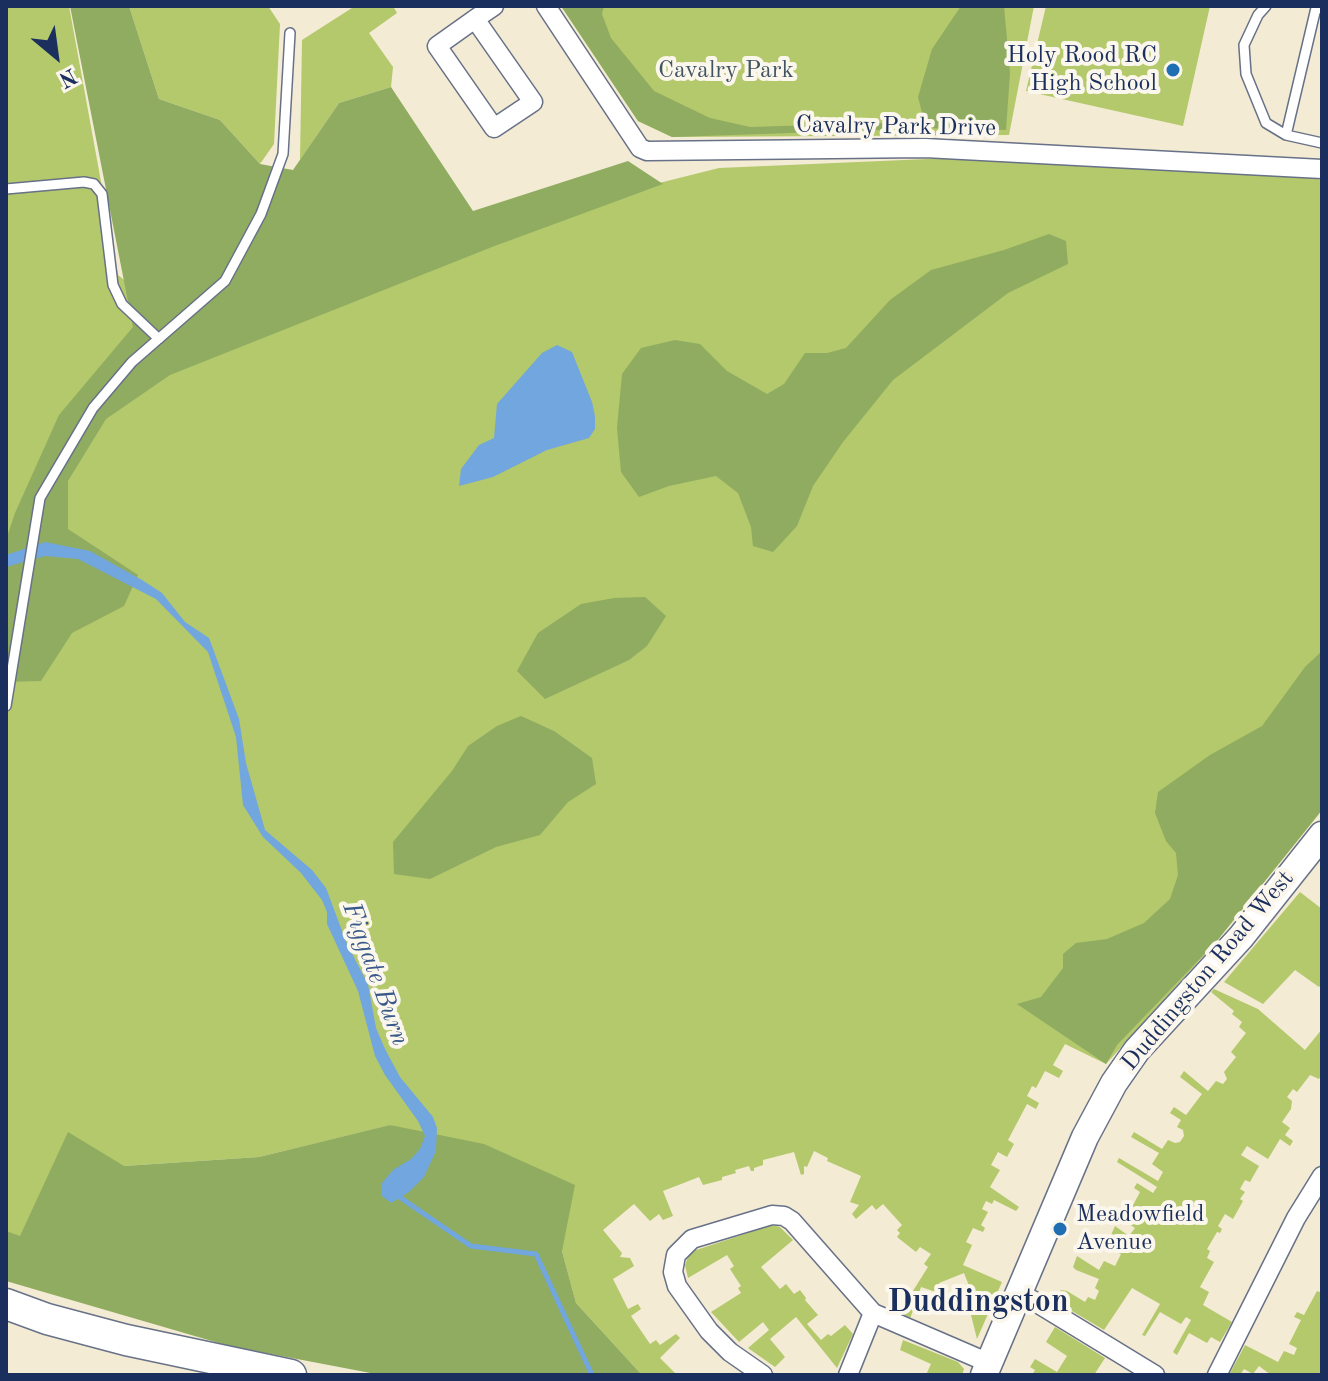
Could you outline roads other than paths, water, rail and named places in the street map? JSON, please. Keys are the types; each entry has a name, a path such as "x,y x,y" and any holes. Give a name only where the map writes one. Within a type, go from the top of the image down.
{"main road":[{"path":"6,1304 208,1366 291,1375"}],"street":[{"path":"475,19 533,102 494,128 437,46 475,19 494,6"},
{"name":"Cavalry Park Drive","path":"546,6 640,148 647,151 925,148 1322,169"},
{"name":"Duddingston Road West","path":"987,1369 1085,1137 1125,1067 1241,937 1322,835"},
{"path":"1217,1375 1296,1218 1322,1176"},
{"path":"763,1375 730,1352 709,1331 677,1286 673,1272 676,1255 692,1239 772,1215 784,1216 792,1221 873,1313 987,1369"},
{"path":"1019,1292 1155,1375"},
{"path":"848,1375 873,1313"}],"lane":[{"path":"1266,6 1258,15 1244,45 1246,74 1266,123 1286,135 1322,143"},
{"path":"1286,135 1316,8 1322,9"},
{"path":"6,706 40,498 93,408 132,362 225,281 261,214 283,154 290,33"},
{"path":"6,189 84,182 94,184 102,194 113,285 122,304 159,339"}],"water":[{"path":"557,345 572,352 592,402 595,429 589,438 547,450 493,477 459,486 461,469 479,445 494,438 497,404 542,353"},
{"path":"45,542 90,551 142,580 162,593 185,622 209,638 239,719 246,763 265,830 312,870 326,888 347,944 368,984 376,1028 385,1049 400,1077 433,1117 437,1128 436,1151 424,1177 409,1192 391,1203 382,1196 382,1183 393,1170 411,1159 420,1149 425,1136 375,1056 358,991 327,924 327,912 322,900 301,873 263,837 243,805 236,737 208,652 156,599 78,559 45,556 6,567 6,555"}],"waterway":[{"name":"Figgate Burn","path":"395,1194 471,1246 536,1254 592,1375"}],"place":[{"name":"Holy Rood RC High School","path":"1173,70"},
{"name":"Meadowfield Avenue","path":"1060,1229"}],"district":[{"name":"Duddingston","path":"978,1303"}],"park label":[{"name":"Cavalry Park","path":"726,71"}]}
